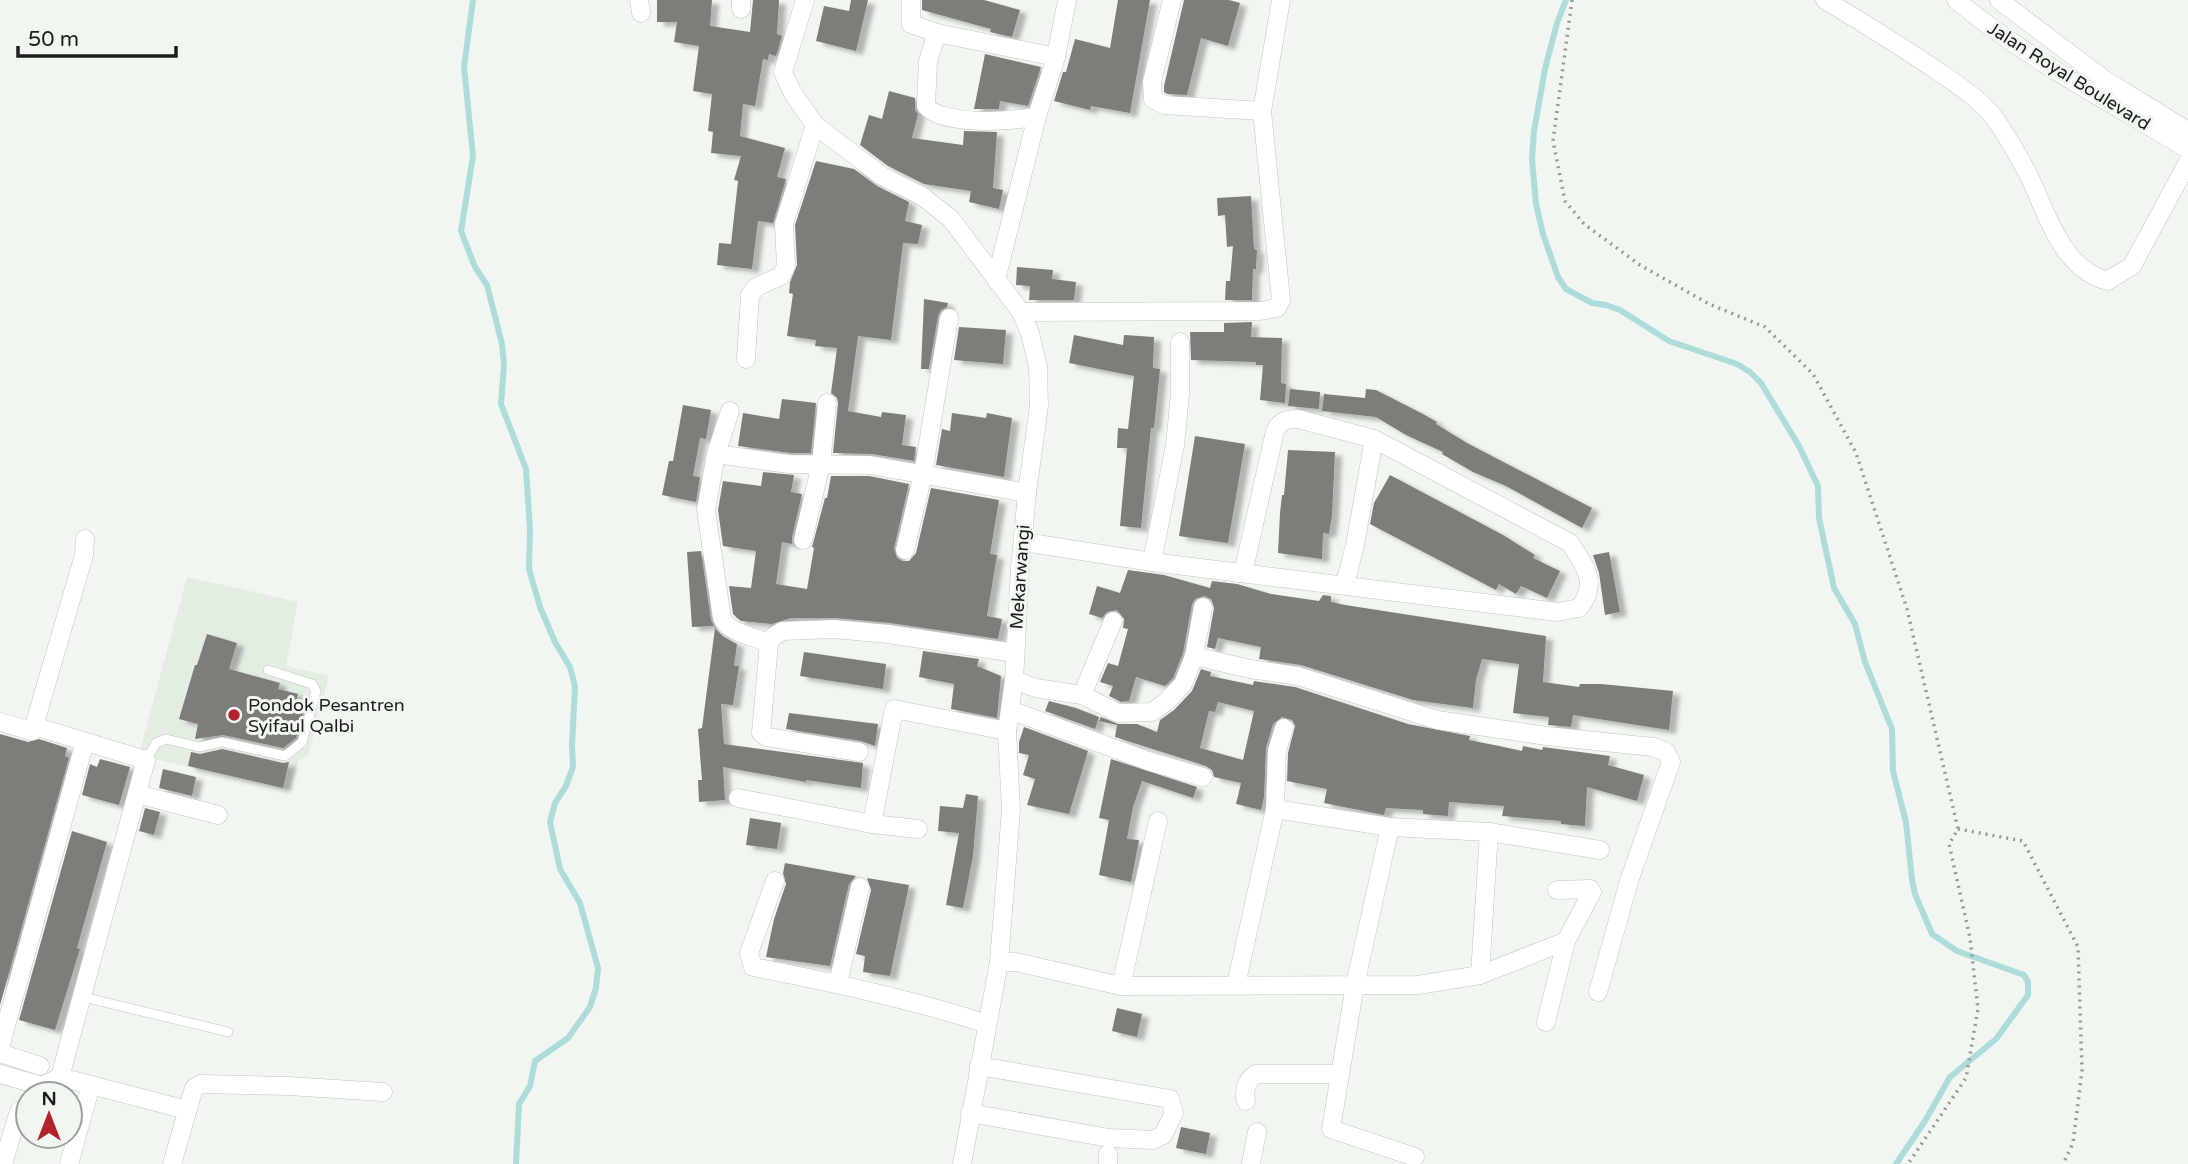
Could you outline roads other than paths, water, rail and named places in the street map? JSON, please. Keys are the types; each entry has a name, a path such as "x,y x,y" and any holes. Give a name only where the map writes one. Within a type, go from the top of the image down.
{"street":[{"name":"Mekarwangi","path":"805,0 783,72 792,92 815,125 882,176 922,196 950,219 1021,312 1030,333 1038,367 1039,406 1027,493 1014,680 1007,731 1011,810 999,962 962,1164"},
{"path":"911,0 911,24 937,33 1056,57"},
{"path":"996,280 1037,116 1056,57 1067,0"},
{"path":"1172,0 1152,82 1153,99 1164,105 1262,111"},
{"path":"1021,312 1259,311 1277,308 1281,300 1262,111 1281,0"},
{"path":"1825,0 1901,46 1973,96 1997,121 2029,177 2054,234 2081,268 2095,278 2107,281 2132,267 2188,148"},
{"name":"Jalan Royal Boulevard","path":"1956,0 2023,50 2188,148"},
{"name":"Jalan Royal Boulevard","path":"1999,0 2105,80 2188,148"},
{"path":"937,33 929,61 926,106 933,113 959,118 1018,121 1037,116"},
{"path":"2023,50 2043,34"},
{"path":"746,359 750,296 756,287 781,276 786,266 784,225 815,125"},
{"path":"905,550 923,474 949,317"},
{"path":"1152,562 1175,445 1180,394 1180,342"},
{"path":"803,540 821,464 827,403"},
{"path":"730,411 716,454 706,510 722,618 730,628 769,643"},
{"path":"1024,542 1299,582 1345,584 1557,612 1579,608 1587,598 1590,581 1585,566 1570,544 1374,439 1298,419 1287,419 1278,424 1275,430 1243,572"},
{"path":"1345,584 1355,545 1374,439"},
{"path":"716,454 789,464 856,463 1027,493"},
{"path":"0,722 31,731 34,726 84,555 85,539"},
{"path":"1014,680 1036,688 1082,695 1118,713 1152,712 1183,684 1194,656 1203,607"},
{"path":"1082,695 1113,621"},
{"path":"859,752 767,737 761,733 769,643 773,636 782,631 834,629 888,634 1015,653"},
{"path":"1194,656 1250,669 1298,676 1437,720 1547,736 1653,747 1666,752 1671,762 1629,881 1598,992"},
{"path":"872,824 894,709 1007,731"},
{"path":"1010,710 1148,761 1203,778"},
{"path":"34,726 146,760 61,1077"},
{"path":"1237,985 1275,809 1277,751 1284,728"},
{"path":"0,1047 82,752"},
{"path":"137,794 218,815"},
{"path":"738,799 872,824 918,829"},
{"path":"1275,809 1390,827 1489,832 1600,849"},
{"path":"1121,986 1158,821"},
{"path":"1390,827 1355,985 1331,1129 1415,1157"},
{"path":"1480,975 1489,832"},
{"path":"775,881 750,953 753,967 838,984 987,1024"},
{"path":"838,984 860,887"},
{"path":"1546,1022 1566,941 1592,892 1590,889 1557,890"},
{"path":"999,962 1016,962 1121,986 1418,985 1480,975 1566,941"},
{"path":"0,1053 40,1066"},
{"path":"970,1113 1108,1138 1153,1140 1163,1135 1174,1112 1170,1099 979,1066"},
{"path":"0,1074 42,1086 61,1077 187,1110"},
{"path":"1245,1101 1248,1082 1256,1074 1339,1074"},
{"path":"172,1164 194,1088 208,1083 383,1092"},
{"path":"69,1164 90,1085"},
{"path":"3,1164 14,1128"},
{"path":"1251,1164 1257,1132"}],"lane":[{"path":"146,760 156,743 166,739 199,747 222,742 285,756 302,742 316,691 312,684 268,670"},
{"path":"83,998 228,1032"}],"waterway":[{"path":"473,0 464,67 473,156 461,231 475,267 487,285 502,344 504,365 501,404 526,469 530,529 529,569 540,607 555,642 570,667 575,686 573,767 566,786 555,803 550,822 560,869 580,903 598,968 590,1007 568,1038 535,1061 530,1086 519,1104 516,1164"},
{"path":"1566,0 1545,69 1532,159 1536,204 1558,277 1566,289 1592,303 1620,310 1669,341 1737,364 1761,383 1799,446 1818,486 1819,518 1834,588 1855,624 1865,662 1892,729 1893,771 1906,822 1912,880 1932,934 1957,951 2024,975 2028,982 2028,995 2023,1002 1996,1039 1950,1077 1896,1164"}],"place":[{"name":"Pondok Pesantren Syifaul Qalbi","path":"234,715"}]}
